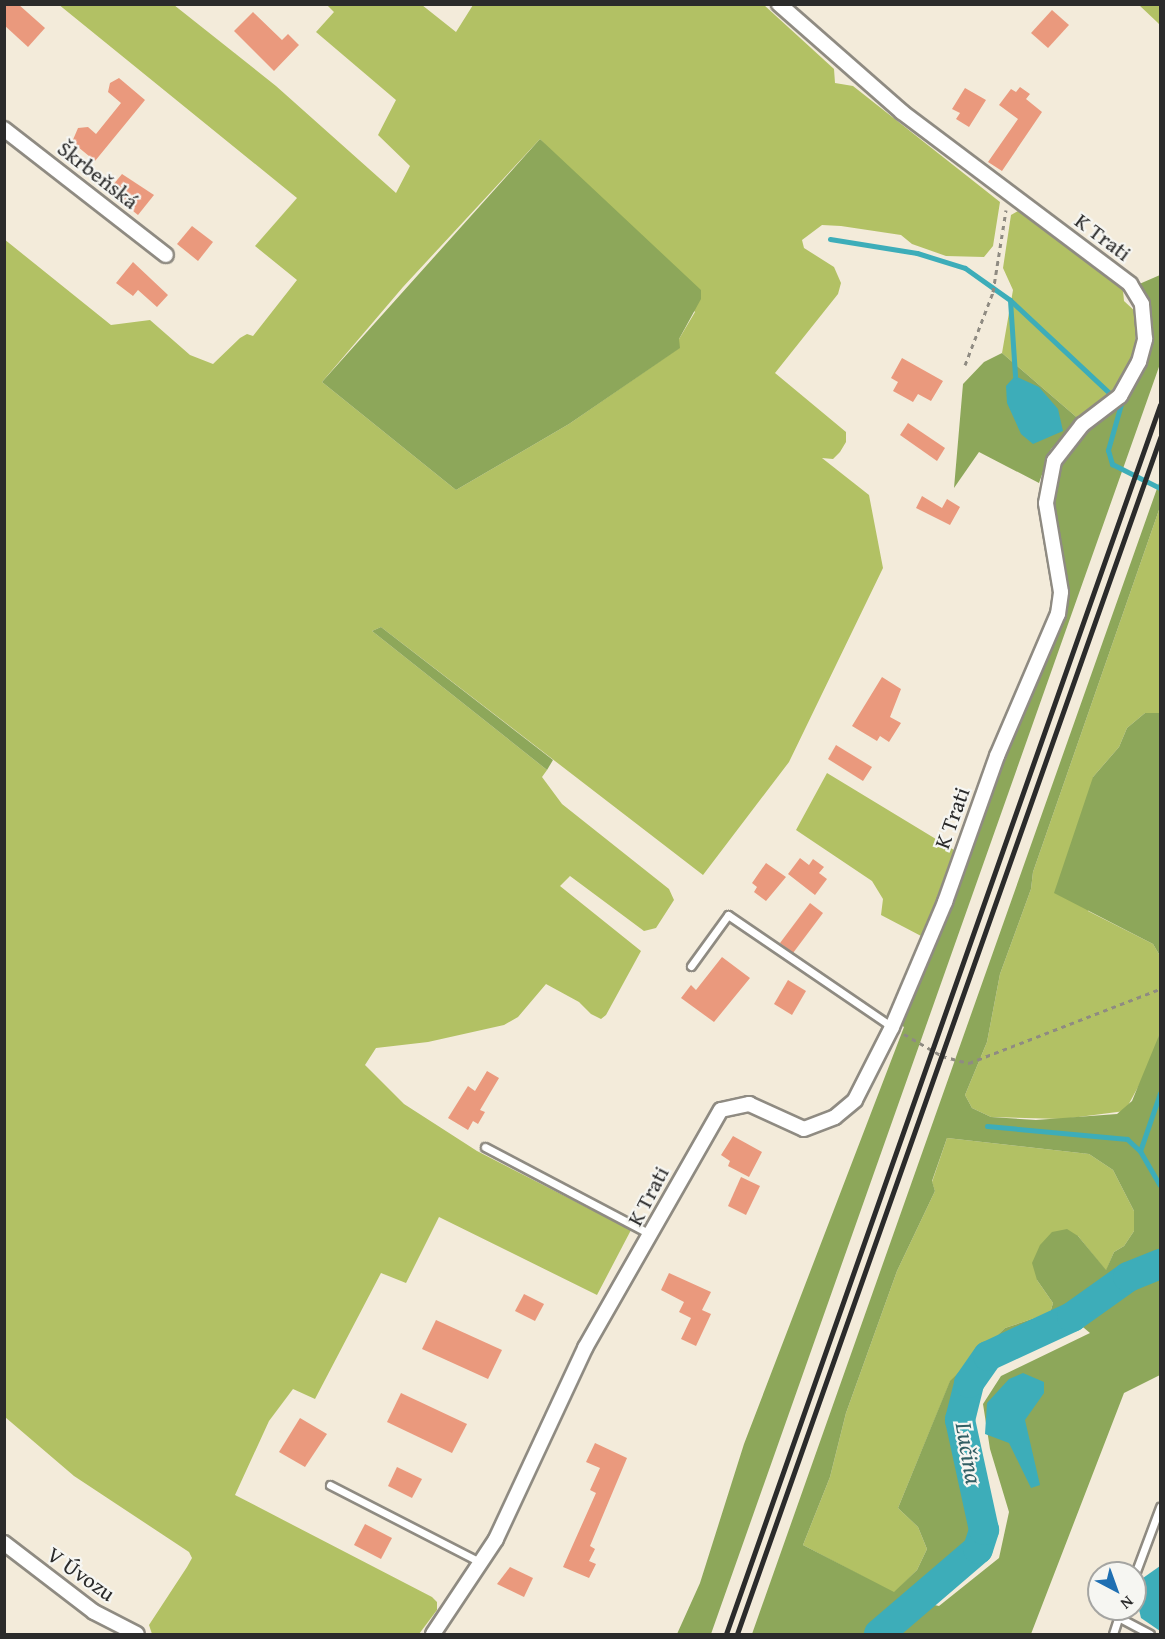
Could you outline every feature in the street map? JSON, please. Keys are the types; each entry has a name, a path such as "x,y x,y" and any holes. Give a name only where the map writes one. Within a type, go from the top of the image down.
{"street":[{"name":"K Trati","path":"433,1635 496,1539 585,1348 652,1235 700,1140 721,1110 749,1104 804,1129 835,1118 855,1100 892,1027 945,902 997,756 1058,614 1061,592 1046,503 1054,461 1082,425 1120,396 1139,362 1145,339 1142,304 1130,284 1008,193 852,71 779,4"},
{"name":"Škrbeňská","path":"4,129 166,255"},
{"name":"V Úvozu","path":"4,1544 94,1612 137,1635"}],"lane":[{"path":"691,966 728,915 892,1027"},
{"path":"485,1147 652,1235"},
{"path":"330,1485 480,1562"},
{"path":"1140,1561 1161,1507"},
{"path":"1125,1621 1150,1635"}],"path":[{"path":"965,365 993,292 1008,193"},
{"path":"892,1027 932,1051 969,1063 1161,989"}],"green space":[{"path":"58,4 174,5 276,86 396,193 410,166 378,135 396,100 316,32 334,12 327,5 422,5 456,32 473,5 764,5 834,69 835,83 853,86 1000,202 993,246 984,257 946,256 912,244 901,235 841,226 822,225 802,240 804,248 834,267 841,283 838,294 775,373 846,432 846,442 840,452 833,459 822,458 869,495 883,568 789,762 703,875 381,627 372,631 547,770 542,777 562,804 669,889 674,900 656,928 644,931 570,876 560,886 641,951 606,1015 601,1019 591,1014 579,1002 546,984 518,1017 504,1025 428,1042 376,1048 365,1065 404,1104 477,1151 631,1230 597,1295 439,1217 406,1283 381,1273 315,1399 293,1389 269,1421 235,1495 432,1597 437,1602 437,1610 419,1634 152,1634 149,1625 192,1558 189,1552 74,1476 5,1417 4,239 111,325 150,320 190,355 213,364 240,338 247,334 253,336 297,280 255,246 297,198","holes":["540,139 695,312 679,339 679,348 569,424 456,490 322,382 403,287"]},
{"path":"1139,5 1160,5 1160,25 1157,22"},
{"path":"540,139 701,290 701,299 679,339 680,348 569,424 456,490 322,382"},
{"path":"1018,211 1123,290 1124,301 1138,314 1134,355 1122,380 1081,421 1002,353 1013,290 1003,268 1011,215"},
{"path":"1160,275 1160,364 711,1634 677,1634 700,1583 744,1444 904,1027 898,1023 1065,599 1065,573 1053,501 1055,476 1064,453 1097,420 1148,352 1152,330 1150,307 1137,285"},
{"path":"1002,353 1081,421 1051,449 1039,483 979,452 954,488 963,384 984,362"},
{"path":"1160,480 1160,507 1033,872 1031,889 1000,974 987,1042 965,1095 972,1108 991,1117 1036,1120 1117,1114 1132,1101 1160,1033 1160,1375 1124,1393 1031,1634 752,1634","holes":["947,1138 1089,1154 1113,1170 1134,1211 1134,1231 1124,1246 1114,1252 1106,1270 1078,1236 1067,1229 1052,1232 1040,1245 1032,1263 1037,1280 1053,1303 1050,1313 1005,1328 950,1381 898,1508 918,1527 927,1549 917,1570 894,1592 803,1545 830,1477 846,1413 897,1271 935,1191 932,1181","1065,1312 1090,1333 1001,1376 983,1404 990,1449 1009,1512 999,1558 939,1606 912,1600 969,1548 977,1528 954,1424 956,1399 966,1375 991,1347"]},
{"path":"1160,507 1160,713 1145,713 1127,728 1119,747 1093,777 1088,911 1153,944 1160,956 1160,1033 1150,1065 1125,1111 1063,1119 991,1117 972,1108 965,1095 987,1042 1000,974 1031,889 1033,872"},
{"path":"381,627 553,760 547,770 372,631"},
{"path":"1145,713 1160,713 1160,956 1153,944 1054,893 1093,777 1119,747 1127,728"},
{"path":"827,773 954,850 923,937 881,915 883,899 872,881 796,830"},
{"path":"947,1138 1089,1154 1113,1170 1134,1211 1134,1231 1124,1246 1114,1252 1106,1271 1078,1236 1037,1280 1053,1303 1050,1313 1005,1328 950,1382 898,1508 918,1527 927,1549 917,1570 894,1593 803,1545 830,1477 846,1413 897,1271 935,1191 932,1182"}],"water":[{"path":"1015,376 1039,387 1058,409 1063,431 1033,444 1021,434 1007,403 1006,386"},
{"path":"1023,1373 1044,1382 1044,1393 1025,1420 1040,1485 1031,1488 1009,1443 985,1434 987,1403 1009,1379"},
{"path":"1160,1566 1160,1631 1145,1621 1147,1575"}],"building":[{"path":"4,4 18,4 45,28 28,47 4,25"},
{"path":"1052,10 1069,25 1048,48 1031,33"},
{"path":"253,12 282,40 288,34 299,45 274,71 234,31"},
{"path":"119,78 145,100 95,161 72,142 78,128 88,127 96,134 121,103 108,92 110,83"},
{"path":"1020,87 1030,94 1026,99 1042,112 1002,171 988,162 1018,119 999,105 1011,89 1016,92"},
{"path":"965,88 986,100 969,127 956,119 960,113 952,109"},
{"path":"122,174 154,195 138,215 108,191"},
{"path":"192,226 213,242 198,261 177,244"},
{"path":"133,262 168,295 157,307 138,290 133,296 116,283"},
{"path":"902,358 943,381 931,401 918,394 913,402 893,391 898,382 891,378"},
{"path":"908,423 945,448 937,461 900,435"},
{"path":"922,496 942,508 947,499 960,507 950,525 916,508"},
{"path":"882,677 901,689 890,717 901,723 889,742 880,736 877,741 852,726"},
{"path":"836,745 872,767 863,781 828,759"},
{"path":"800,858 809,865 813,859 824,867 819,873 827,879 815,895 788,874"},
{"path":"766,863 786,877 766,901 754,892 757,887 752,883"},
{"path":"810,903 823,913 793,953 780,943"},
{"path":"722,957 750,978 714,1022 681,998 691,985 696,990"},
{"path":"788,980 806,991 792,1015 774,1004"},
{"path":"487,1071 499,1078 480,1110 485,1112 478,1124 473,1121 468,1130 448,1118 468,1086 475,1091"},
{"path":"733,1136 762,1152 749,1177 728,1166 730,1161 721,1155"},
{"path":"741,1177 760,1186 746,1215 728,1206"},
{"path":"669,1273 711,1292 702,1310 711,1314 696,1346 681,1339 691,1318 679,1312 684,1302 661,1290"},
{"path":"524,1294 544,1304 535,1321 515,1311"},
{"path":"436,1320 502,1350 488,1379 422,1349"},
{"path":"401,1393 467,1424 452,1453 387,1422"},
{"path":"300,1418 327,1434 305,1467 279,1452"},
{"path":"595,1443 627,1458 590,1546 595,1549 589,1561 596,1564 589,1578 563,1567 596,1493 590,1490 600,1468 586,1462"},
{"path":"397,1467 422,1479 412,1498 388,1486"},
{"path":"365,1524 392,1538 381,1559 354,1545"},
{"path":"510,1567 533,1578 524,1597 497,1584"}],"waterway":[{"path":"830,239 917,253 965,268 1010,300 1121,404 1108,450 1112,464 1160,488"},
{"path":"1010,300 1015,376"},
{"path":"1160,1093 1140,1151 1160,1185"},
{"path":"987,1126 1127,1139 1140,1151"},
{"name":"Lučina","path":"879,1634 978,1549 984,1530 960,1420 969,1383 988,1356 1072,1317 1128,1277 1160,1264"}],"railway":[{"path":"726,1634 1160,405"},
{"path":"737,1634 1160,438"}]}
